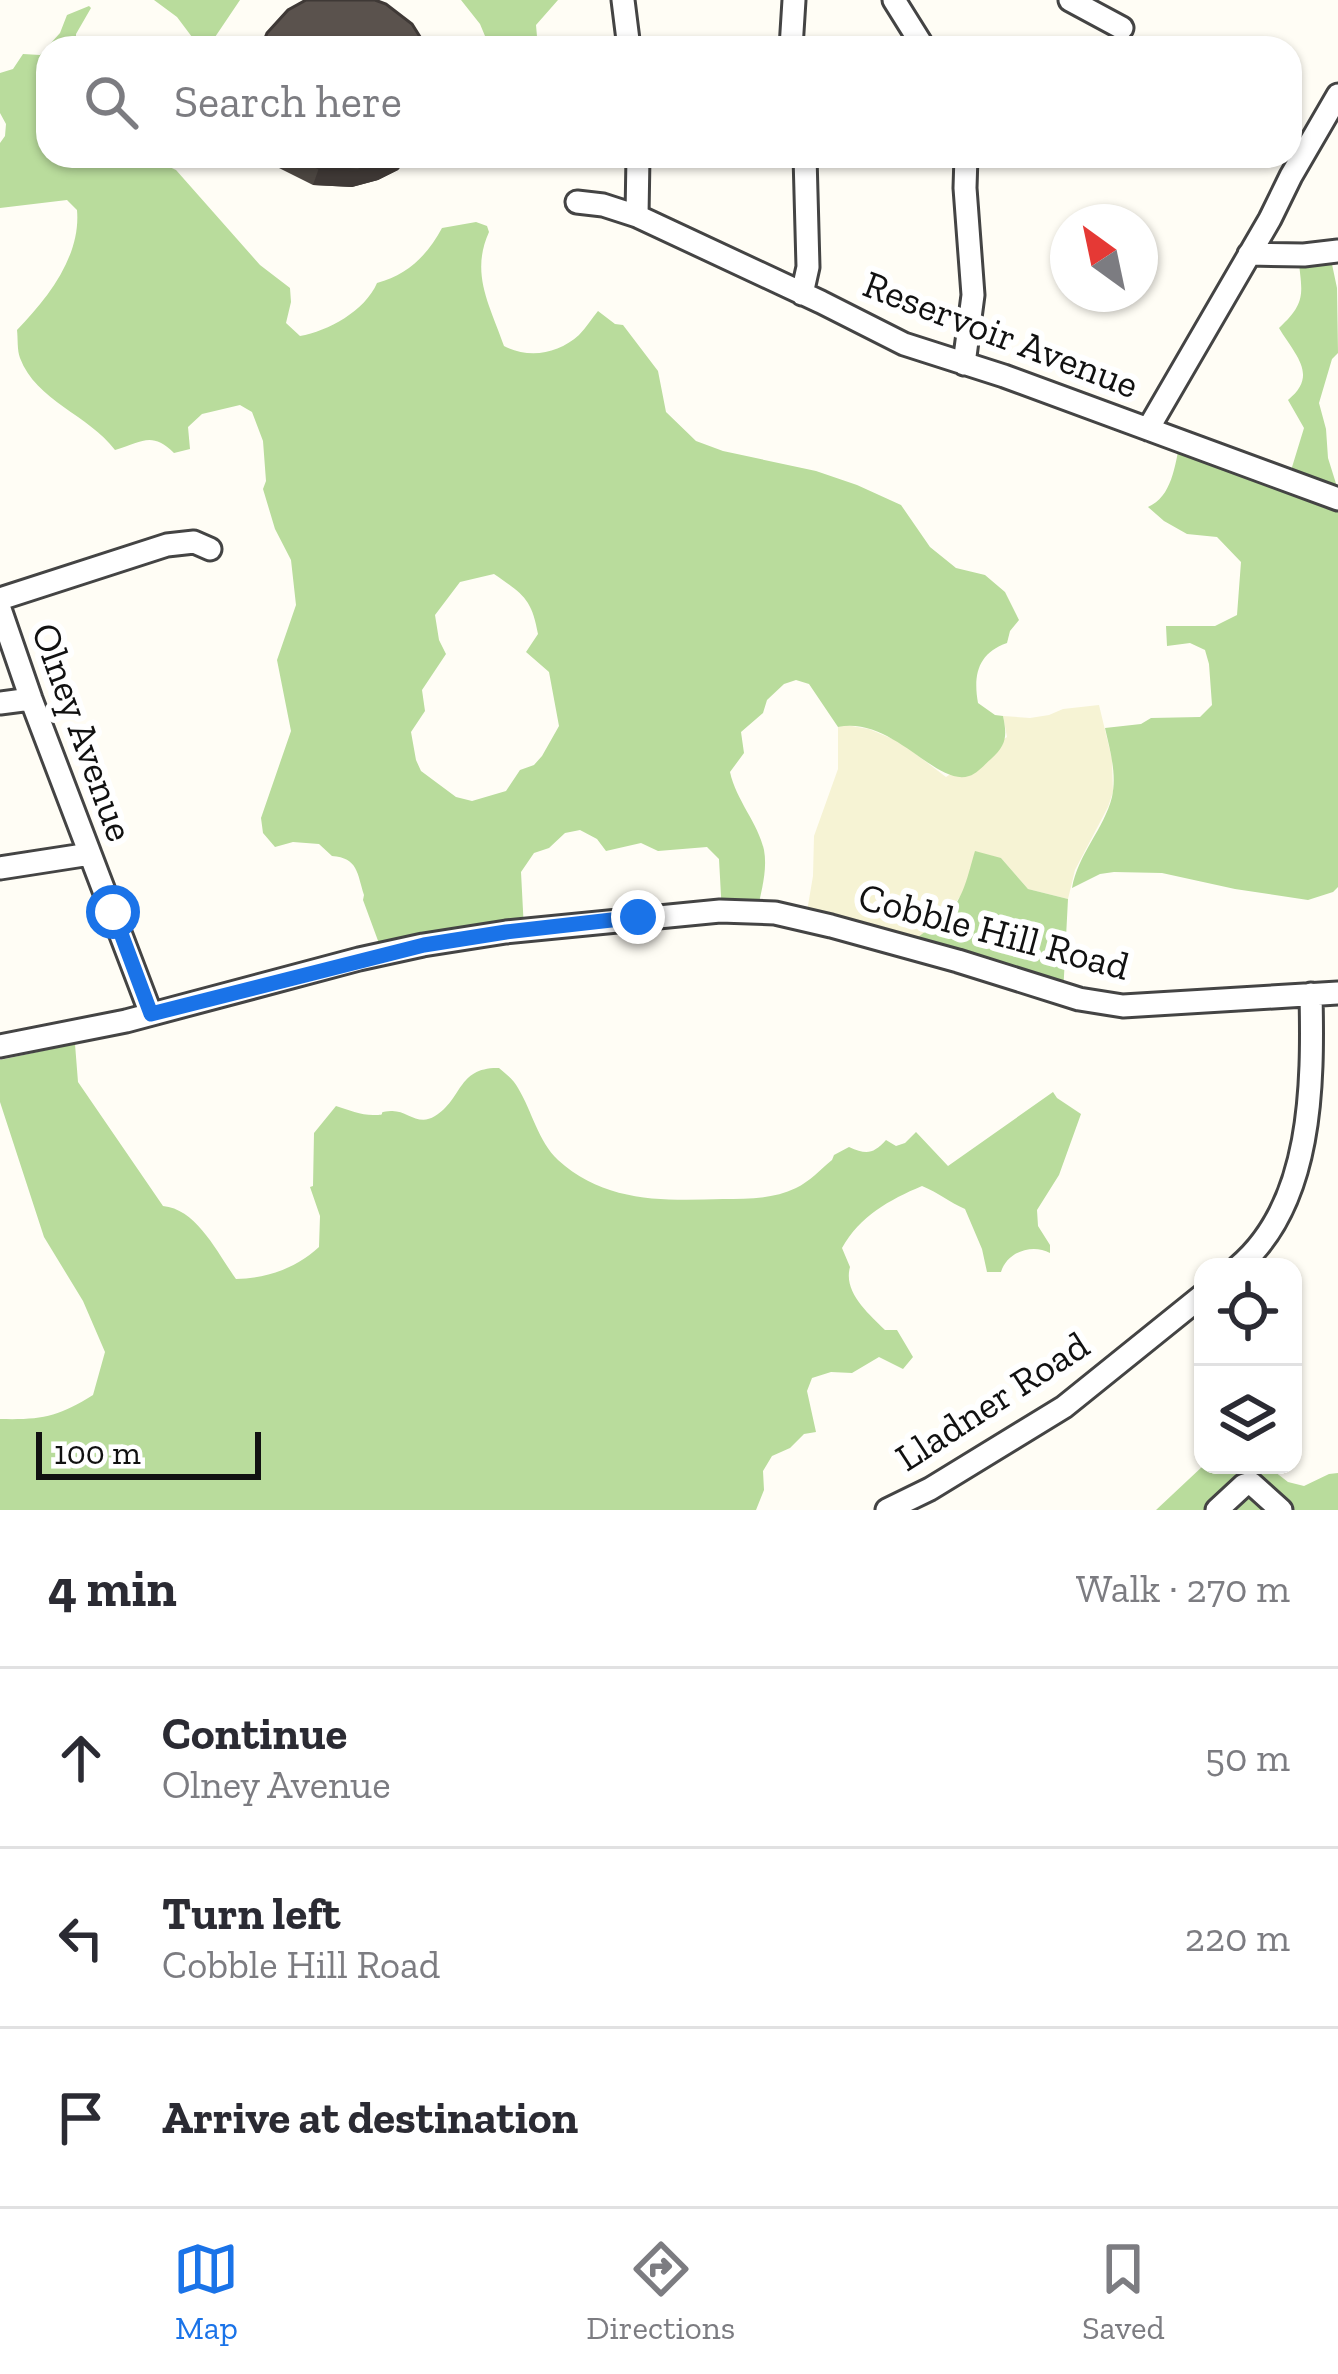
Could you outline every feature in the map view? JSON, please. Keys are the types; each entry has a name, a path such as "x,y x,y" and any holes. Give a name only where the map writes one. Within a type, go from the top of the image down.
{"street":[{"path":"623,0 627,36"},
{"path":"792,36 794,0"},
{"path":"894,0 917,36"},
{"path":"1070,0 1122,28"},
{"path":"1302,137 1338,95"},
{"path":"637,217 638,168"},
{"path":"802,294 808,267 805,168"},
{"path":"964,364 974,295 966,168"},
{"path":"1148,429 1249,254 1287,168"},
{"name":"Reservoir Avenue","path":"577,202 637,217 904,344 1338,499"},
{"path":"1249,254 1338,250"},
{"path":"0,598 166,544 194,542 210,549"},
{"name":"Olney Avenue","path":"0,609 151,1014"},
{"path":"0,703 31,699"},
{"path":"0,868 90,854"},
{"name":"Cobble Hill Road","path":"0,1046 151,1014 424,945 720,911 775,913 831,926 1079,999 1123,1006 1338,993"},
{"path":"1247,1258 1267,1235 1299,1165 1310,1101 1311,994"},
{"name":"Lladner Road","path":"887,1510 1005,1445 1064,1406 1194,1301"},
{"path":"1217,1510 1251,1484 1281,1510"}],"shaded area":[{"path":"1099,705 1112,759 1113,792 1075,870 1068,899 1028,889 1001,858 943,919 914,941 805,923 814,836 838,769 838,727 869,729 900,742 946,777 1007,737 1003,716 1030,718"}],"green space":[{"path":"154,0 240,0 216,36 191,36 177,17"},
{"path":"461,0 558,0 536,25 537,36 485,36"},
{"path":"91,8 76,36 57,36 67,15"},
{"path":"23,54 36,55 36,168 176,170 260,265 290,288 286,323 300,336 322,330 355,311 377,283 415,263 442,228 476,222 489,232 482,276 504,346 533,353 553,350 579,335 598,311 623,325 658,371 666,412 696,441 816,471 901,505 930,547 956,568 985,575 1005,592 1019,620 1007,643 984,659 977,674 978,703 1003,716 1005,734 1000,749 975,773 956,777 877,732 838,727 809,684 796,680 784,684 767,700 763,713 741,732 744,753 730,772 764,850 756,917 722,914 719,859 707,847 658,851 641,843 606,851 597,839 580,830 565,833 549,848 534,853 521,872 524,930 384,957 352,863 332,856 319,844 293,842 275,847 263,833 261,818 291,731 277,660 296,605 291,560 263,489 263,441 252,412 240,405 202,414 188,427 190,449 174,453 159,442 146,440 115,450 38,386 20,358 17,330 51,290 68,260 77,227 77,210 67,200 0,208 0,143 6,124 0,113 0,73 13,69","holes":["494,574 525,598 538,634 526,652 549,672 559,726 542,756 520,770 506,791 472,801 456,797 421,771 411,732 425,711 422,690 446,654 435,615 460,582"]},
{"path":"1329,250 1337,288 1338,353 1319,403 1338,490 1338,887 1308,900 1162,873 1114,872 1072,888 1112,797 1113,771 1105,728 1141,724 1151,718 1200,717 1212,705 1205,650 1190,643 1167,646 1166,626 1215,626 1237,615 1241,562 1217,537 1187,534 1148,507 1167,488 1180,442 1289,477 1304,428 1288,400 1303,373 1279,328 1299,302 1298,253"},
{"path":"975,851 1001,858 1028,889 1068,899 1063,995 914,941 957,902"},
{"path":"75,1044 78,1082 163,1206 196,1224 236,1279 280,1271 319,1247 320,1216 310,1187 314,1133 336,1106 364,1114 397,1111 429,1119 444,1109 468,1078 485,1069 499,1068 512,1080 545,1144 576,1174 616,1192 658,1199 778,1194 806,1182 849,1147 869,1152 886,1140 896,1146 916,1132 948,1166 1053,1092 1081,1114 1059,1175 1037,1210 1038,1226 1050,1253 1021,1251 1001,1272 987,1272 965,1209 922,1186 876,1210 857,1227 842,1248 850,1267 850,1285 885,1330 897,1330 913,1357 903,1369 879,1357 852,1373 812,1378 807,1391 816,1432 804,1434 790,1448 772,1456 763,1471 764,1490 756,1510 0,1510 0,1419 49,1416 93,1395 105,1352 83,1301 44,1237 0,1102 0,1060"},
{"path":"1338,1473 1338,1510 1156,1510 1194,1474 1278,1474 1304,1486"}],"building":[{"path":"306,0 375,0 412,24 420,36 266,36 288,10"}],"route":[{"path":"113,912 151,1014 424,945 638,917"}]}
